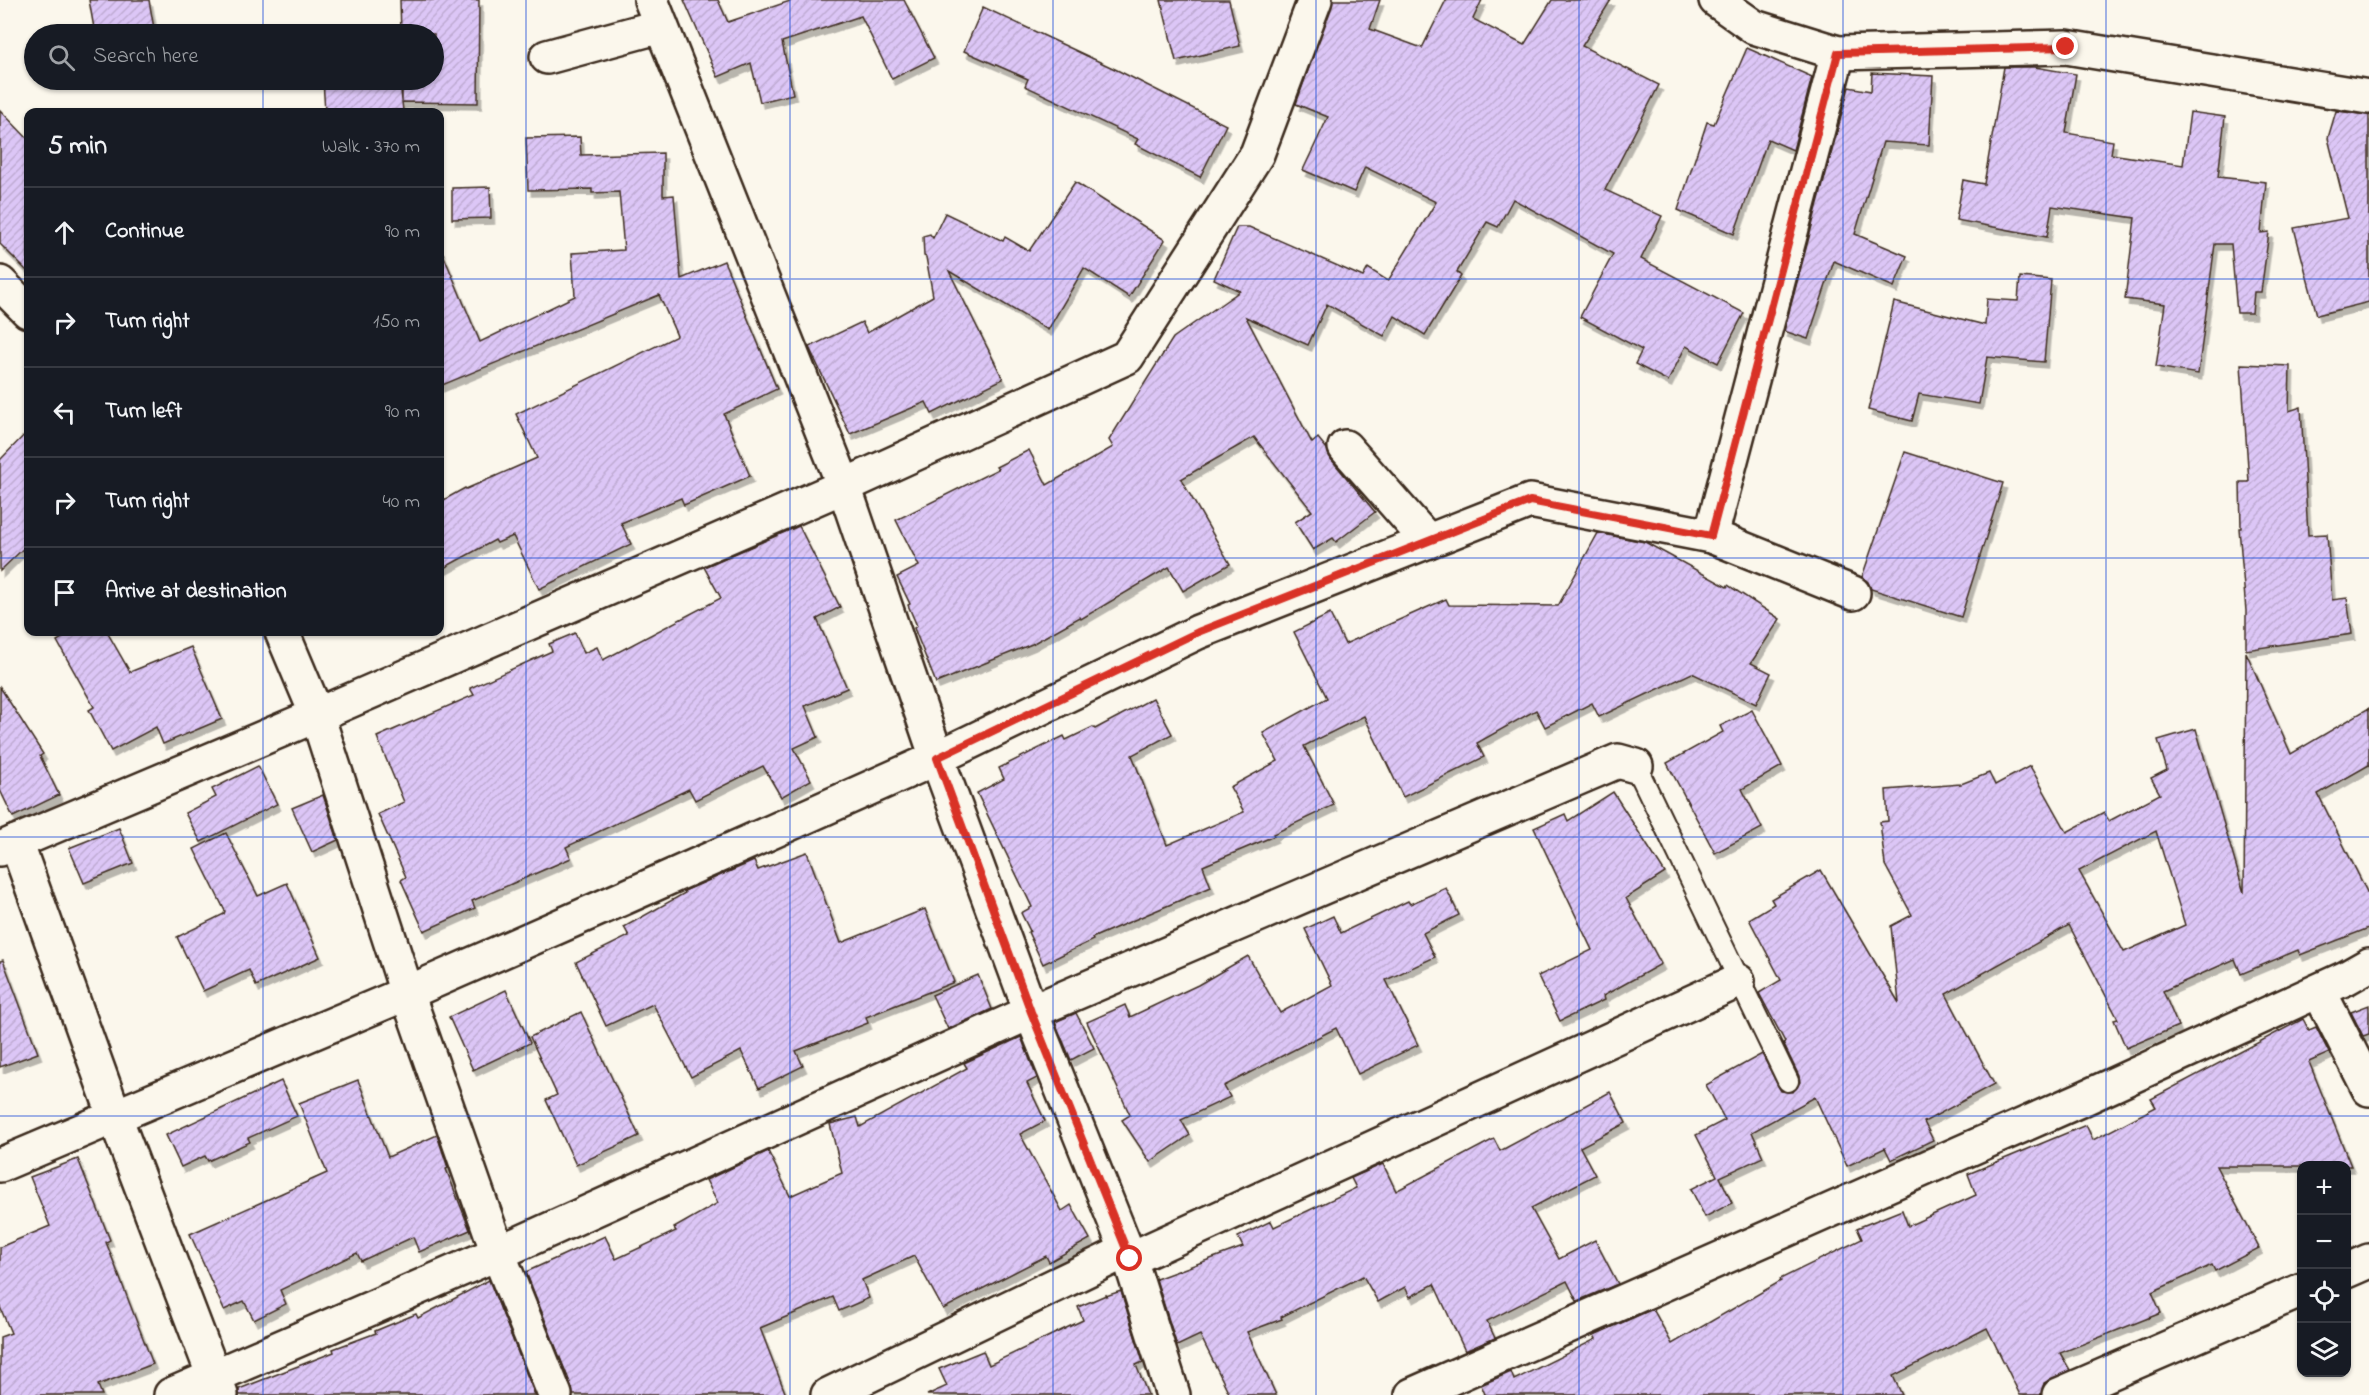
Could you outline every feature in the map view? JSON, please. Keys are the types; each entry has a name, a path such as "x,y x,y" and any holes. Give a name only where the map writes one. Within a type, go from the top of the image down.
{"street":[{"path":"217,1386 8,845 317,716 844,486 1127,357 1257,154 1315,0"},
{"path":"1716,0 1754,27 1838,53 2066,47 2369,97"},
{"path":"547,57 656,13 844,486 937,758 1031,1012 1128,1255 1173,1395"},
{"path":"1711,536 1838,53"},
{"path":"2,288 24,307"},
{"path":"1345,447 1428,541"},
{"path":"0,1165 407,993 937,758 1198,632 1530,501 1711,536 1853,593"},
{"path":"284,636 317,716 407,993 498,1253 555,1395"},
{"path":"171,1395 217,1386 498,1253 1031,1012 1618,761 1636,766"},
{"path":"1412,1395 2069,1105 2319,991 2369,965"},
{"path":"828,1395 1128,1255 1738,981"},
{"path":"2319,991 2369,1089"},
{"path":"2351,1269 2369,1261"},
{"path":"2059,1395 2297,1292"}],"lane":[{"path":"1636,766 1788,1081"}],"building":[{"path":"89,0 149,0 153,24 93,24"},
{"path":"400,0 479,0 478,103 402,102 403,108 325,108 324,90 401,90 402,101 402,90 444,90 444,24 401,24"},
{"path":"684,0 718,0 728,22 793,0 904,0 934,58 892,79 861,16 782,42 793,94 760,102 751,63 718,77"},
{"path":"1161,0 1229,0 1240,46 1176,61"},
{"path":"1333,0 1380,0 1370,29 1422,48 1446,0 1482,0 1473,19 1524,45 1552,0 1611,0 1582,46 1659,85 1605,190 1662,216 1641,259 1744,313 1718,363 1686,346 1668,381 1635,364 1642,350 1580,317 1613,254 1513,199 1498,227 1487,222 1457,272 1461,276 1425,335 1395,316 1384,336 1327,304 1308,345 1246,317 1312,443 1318,438 1327,449 1331,459 1375,512 1336,542 1333,538 1313,550 1295,522 1312,511 1254,437 1181,479 1230,564 1183,591 1169,567 1081,619 1080,617 1032,644 936,683 914,628 917,626 908,605 910,604 897,577 919,566 896,520 998,469 996,467 1029,450 1047,485 1113,447 1109,440 1173,338 1240,291 1214,279 1237,227 1249,227 1363,277 1368,268 1388,281 1436,202 1365,167 1354,192 1303,170 1328,117 1296,104"},
{"path":"983,7 1117,70 1226,125 1200,177 1135,144 1138,139 1025,86 1028,79 964,51"},
{"path":"1747,48 1812,77 1793,150 1768,139 1734,234 1678,210 1707,122 1714,124"},
{"path":"2004,67 2035,67 2076,74 2066,133 2113,141 2111,154 2183,165 2190,112 2225,117 2218,177 2266,182 2261,233 2269,232 2261,292 2254,292 2252,313 2237,313 2231,244 2215,244 2198,374 2156,367 2165,304 2125,299 2135,218 2052,206 2047,237 1956,220 1963,180 1984,184"},
{"path":"1872,73 1933,76 1929,145 1883,142 1855,234 1907,256 1894,287 1834,261 1808,339 1784,331 1849,87 1871,91"},
{"path":"0,110 24,135 24,268 0,244"},
{"path":"2336,111 2369,115 2369,302 2317,315 2294,228 2348,218 2328,138"},
{"path":"580,137 581,155 663,153 663,196 674,195 681,279 724,261 777,389 724,414 750,476 684,505 681,498 621,523 631,544 539,589 513,536 497,543 495,540 444,568 444,500 465,488 537,458 516,414 677,336 659,295 444,384 444,256 480,342 575,296 572,253 624,250 619,192 592,193 592,189 528,190 526,138"},
{"path":"1075,182 1165,240 1129,297 1084,268 1048,330 949,271 1003,379 932,414 926,402 850,434 809,347 862,322 867,333 933,296 924,256 923,236 930,234 933,238 945,213 1003,241 1005,237 1029,251"},
{"path":"490,187 491,218 452,219 452,188"},
{"path":"2020,277 2051,280 2044,362 1987,357 1979,404 1919,394 1912,421 1868,410 1894,302 1985,325 1987,299 2018,301"},
{"path":"2241,364 2290,366 2289,411 2301,407 2308,535 2327,534 2332,600 2347,598 2352,634 2246,650 2246,611 2239,528 2241,528 2240,482 2249,482"},
{"path":"24,435 24,548 0,571 0,460"},
{"path":"1905,452 2003,483 1961,617 1871,589 1862,577"},
{"path":"799,526 840,607 817,619 847,688 805,706 818,737 794,748 811,780 781,797 763,766 695,800 689,789 566,847 571,858 472,901 475,908 424,931 401,880 406,877 378,814 404,802 377,737 474,695 470,688 552,651 549,644 575,633 584,653 597,647 603,660 721,598 704,567"},
{"path":"1598,533 1645,542 1727,587 1728,585 1780,619 1751,663 1771,673 1756,704 1692,673 1599,717 1592,703 1545,727 1536,710 1477,743 1484,757 1403,797 1364,716 1304,746 1334,805 1273,834 1274,836 1203,866 1211,887 1092,938 1093,940 1043,964 1021,913 1032,907 977,793 1004,779 999,768 1064,736 1066,740 1093,727 1095,729 1153,698 1172,734 1132,755 1167,845 1244,812 1230,787 1278,761 1263,733 1327,698 1294,632 1330,614 1345,644 1446,599 1449,605 1558,606"},
{"path":"65,636 109,636 130,672 191,647 222,719 163,744 156,727 111,751 89,710 94,707 57,641"},
{"path":"2246,652 2291,754 2369,708 2369,765 2318,794 2369,896 2369,928 2300,955 2298,950 2241,974 2235,959 2163,991 2178,1026 2126,1048 2114,1020 2118,1019 2069,925 1946,994 1994,1084 1924,1122 1933,1140 1891,1160 1885,1148 1847,1166 1815,1097 1752,1132 1763,1157 1720,1177 1732,1203 1705,1217 1691,1189 1717,1176 1696,1135 1725,1120 1706,1085 1762,1054 1781,1091 1793,1092 1800,1082 1783,1043 1785,1042 1759,993 1781,980 1749,919 1774,904 1771,899 1821,870 1899,1003 1891,926 1912,915 1885,865 1880,822 1888,821 1886,790 1961,784 1989,773 1995,785 2030,766 2067,832 2104,812 2109,821 2160,794 2151,778 2167,770 2158,740 2196,729 2244,893","holes":["2156,831 2185,925 2124,952 2079,871"]},
{"path":"0,687 43,754 40,756 59,795 13,817 0,790"},
{"path":"1752,710 1782,766 1742,789 1762,828 1715,853 1667,763 1723,732 1720,726"},
{"path":"258,766 277,804 201,842 185,813 216,797 212,789"},
{"path":"1613,792 1665,873 1626,898 1661,964 1603,996 1604,1000 1560,1021 1538,976 1592,950 1534,828 1565,814 1568,821"},
{"path":"323,795 338,840 312,852 292,808"},
{"path":"119,828 133,863 84,883 69,848"},
{"path":"226,833 258,896 287,883 320,957 256,986 249,970 203,991 177,937 224,914 225,911 194,849"},
{"path":"807,852 841,943 925,909 954,982 866,1017 868,1023 796,1051 803,1066 759,1088 741,1051 691,1077 653,1004 606,1026 576,962 629,936 624,927 685,893 684,891 754,861 758,870"},
{"path":"1446,888 1459,915 1423,933 1435,957 1386,980 1418,1045 1358,1074 1336,1028 1224,1086 1230,1097 1181,1120 1190,1135 1150,1162 1122,1120 1130,1115 1087,1022 1125,1005 1130,1017 1198,985 1248,956 1280,1013 1332,985 1305,929 1333,916 1341,933 1408,901 1410,904"},
{"path":"3,960 38,1053 0,1067 0,961"},
{"path":"978,975 992,1009 948,1029 932,995"},
{"path":"506,990 530,1043 473,1070 449,1017"},
{"path":"2369,1005 2369,1034 2363,1036 2351,1012"},
{"path":"581,1012 639,1136 576,1165 546,1100 557,1095 530,1037"},
{"path":"1076,1013 1094,1048 1071,1060 1055,1022"},
{"path":"2303,1019 2309,1030 2316,1027 2329,1053 2309,1062 2349,1161 2297,1161 2297,1166 2216,1166 2259,1248 2215,1271 2212,1265 2152,1292 2161,1313 2060,1353 2070,1370 2044,1383 2041,1395 2020,1395 1987,1328 1893,1376 1902,1395 1483,1395 1485,1394 1481,1385 1511,1372 1514,1380 1596,1339 1594,1335 1653,1309 1672,1344 1781,1281 1780,1279 1862,1239 1857,1228 1902,1210 1908,1226 1976,1195 1968,1174 2086,1125 2093,1140 2156,1107 2151,1099"},
{"path":"1021,1037 1037,1078 1027,1083 1045,1121 1020,1134 1062,1211 1071,1205 1090,1239 1049,1262 1046,1256 943,1309 914,1256 862,1280 869,1298 839,1311 833,1297 760,1328 786,1395 573,1395 526,1272 605,1236 616,1259 676,1231 674,1228 718,1203 706,1180 768,1151 790,1196 842,1173 830,1124 857,1117 860,1127 967,1068 964,1063"},
{"path":"358,1080 388,1157 437,1135 448,1168 446,1169 470,1230 419,1252 413,1237 361,1261 357,1253 280,1290 286,1304 254,1320 244,1301 224,1310 190,1234 327,1173 299,1103"},
{"path":"281,1081 297,1116 248,1138 250,1142 208,1161 205,1156 181,1167 166,1135"},
{"path":"1610,1092 1626,1123 1580,1147 1595,1175 1531,1208 1559,1259 1595,1240 1618,1284 1577,1301 1567,1281 1487,1321 1495,1338 1465,1351 1434,1284 1410,1297 1405,1287 1378,1302 1363,1276 1281,1317 1282,1319 1247,1332 1276,1395 1230,1395 1200,1335 1177,1346 1156,1279 1243,1247 1238,1237 1271,1221 1274,1227 1356,1188 1351,1178 1383,1164 1396,1191 1494,1139 1500,1151"},
{"path":"78,1159 110,1240 106,1242 153,1364 98,1385 102,1395 0,1395 0,1337 11,1333 0,1307 0,1247 50,1226 30,1177"},
{"path":"489,1280 535,1395 239,1395 239,1389 334,1352 333,1349 376,1333 375,1331 416,1314 418,1318"},
{"path":"1121,1291 1143,1362 1136,1365 1148,1395 927,1395 947,1386 939,1369 983,1351 989,1365 1083,1320 1078,1307"}],"route":[{"path":"1130,1259 1031,1012 937,758 1198,632 1530,501 1711,536 1838,53 2066,47"}]}
